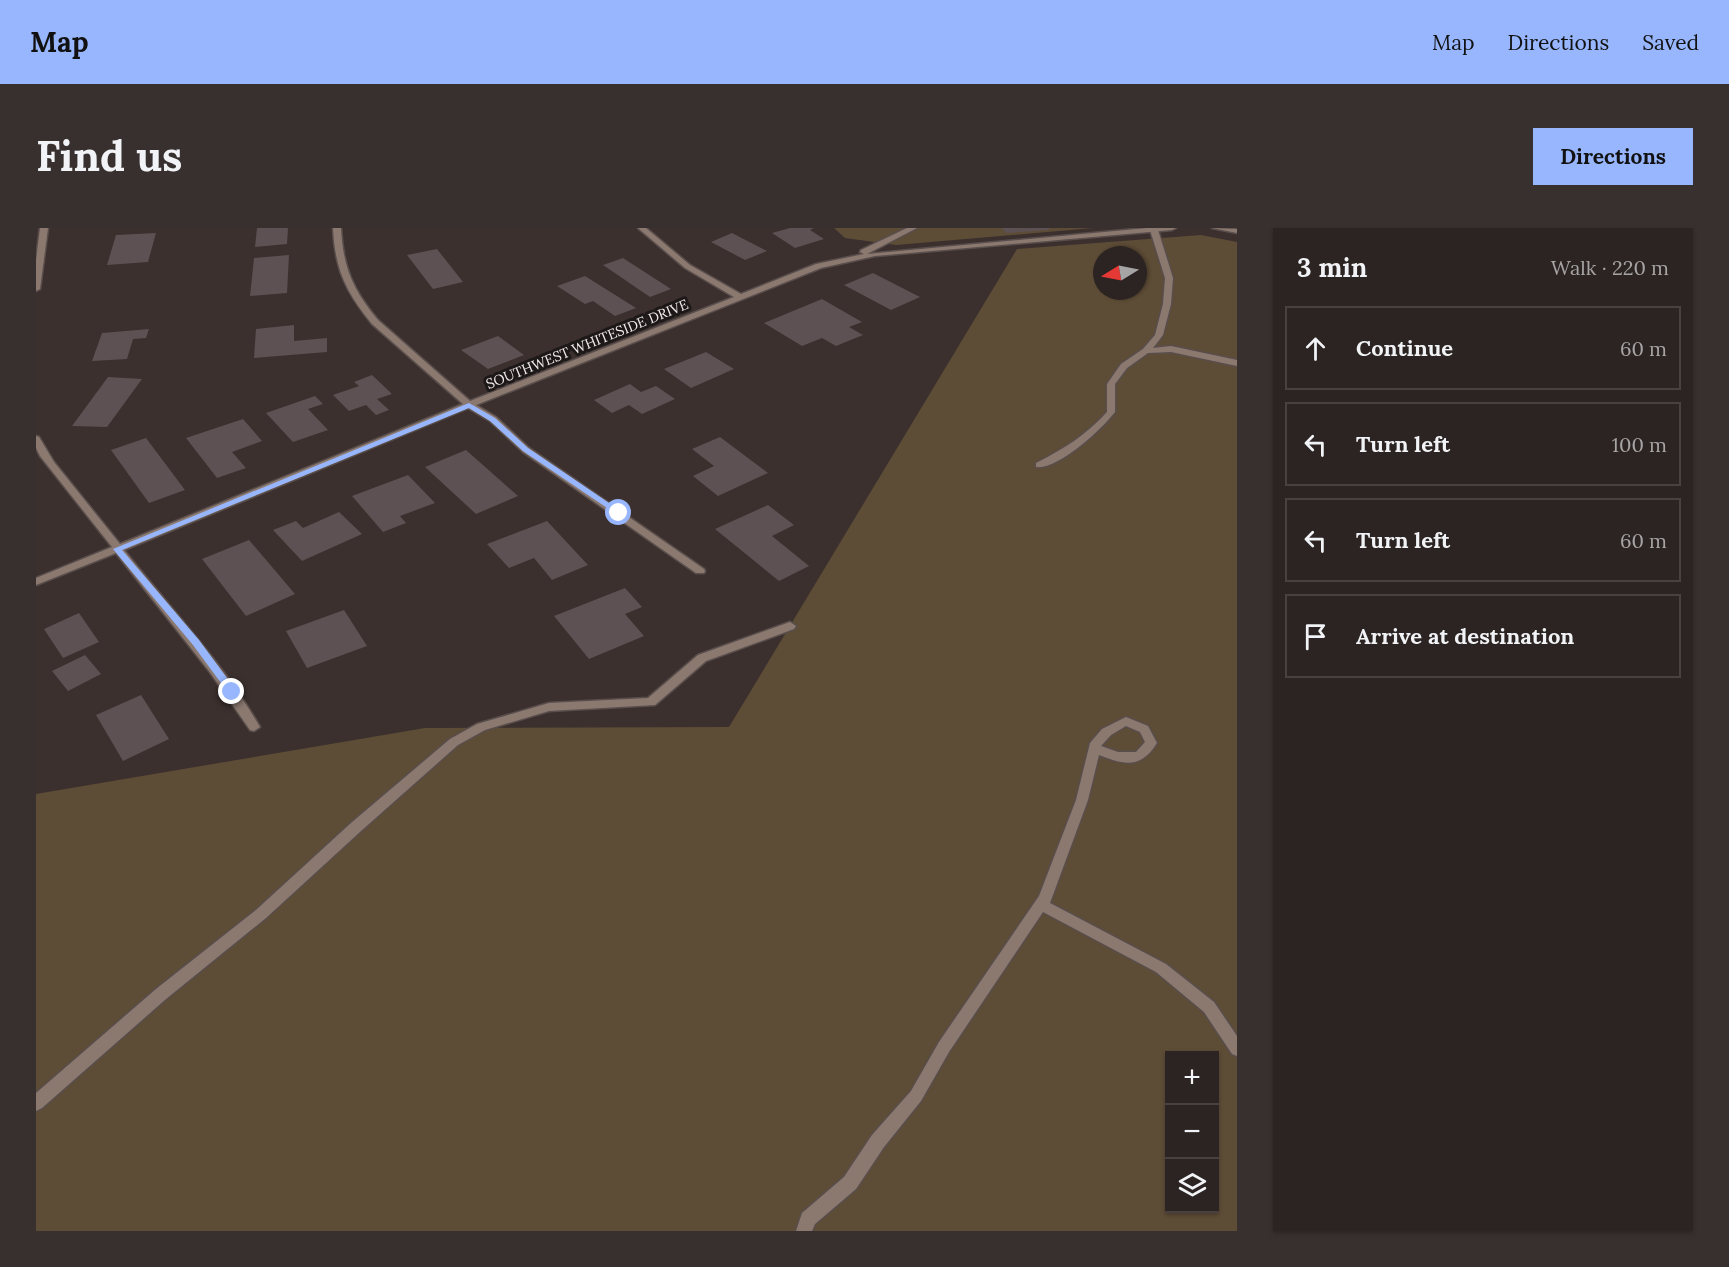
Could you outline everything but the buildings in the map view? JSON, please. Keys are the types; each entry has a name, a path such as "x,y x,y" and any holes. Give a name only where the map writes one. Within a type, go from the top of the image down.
{"street":[{"path":"36,289 44,228"},
{"path":"337,228 341,269 362,306 375,322 469,405 493,419 526,450 700,571"},
{"path":"642,228 678,260 710,282 740,297"},
{"path":"852,258 913,228"},
{"name":"SOUTHWEST WHITESIDE DRIVE","path":"36,582 469,405 819,266 852,258 1172,228"},
{"path":"1216,228 1237,231"},
{"path":"1039,465 1076,448 1091,436 1111,412 1111,384 1124,366 1146,351 1160,335 1167,304 1169,278 1154,230"},
{"path":"1146,351 1171,349 1237,363"},
{"path":"36,439 42,453 117,549 196,642 254,727"},
{"path":"36,1103 161,994 261,914 356,826 454,742 481,728 549,707 651,702 702,658 790,626"},
{"path":"804,1231 808,1219 850,1183 878,1141 916,1096 950,1038 1042,905 1082,800 1094,748"},
{"path":"1042,905 1161,968 1209,1007 1237,1049"}],"shaded area":[{"path":"834,228 1093,228 896,245 845,238"},
{"path":"1201,235 1237,242 1237,1231 36,1231 36,794 425,728 729,727 1017,249"}],"route":[{"path":"232,692 196,642 117,549 469,405 493,419 526,450 619,513"}]}
